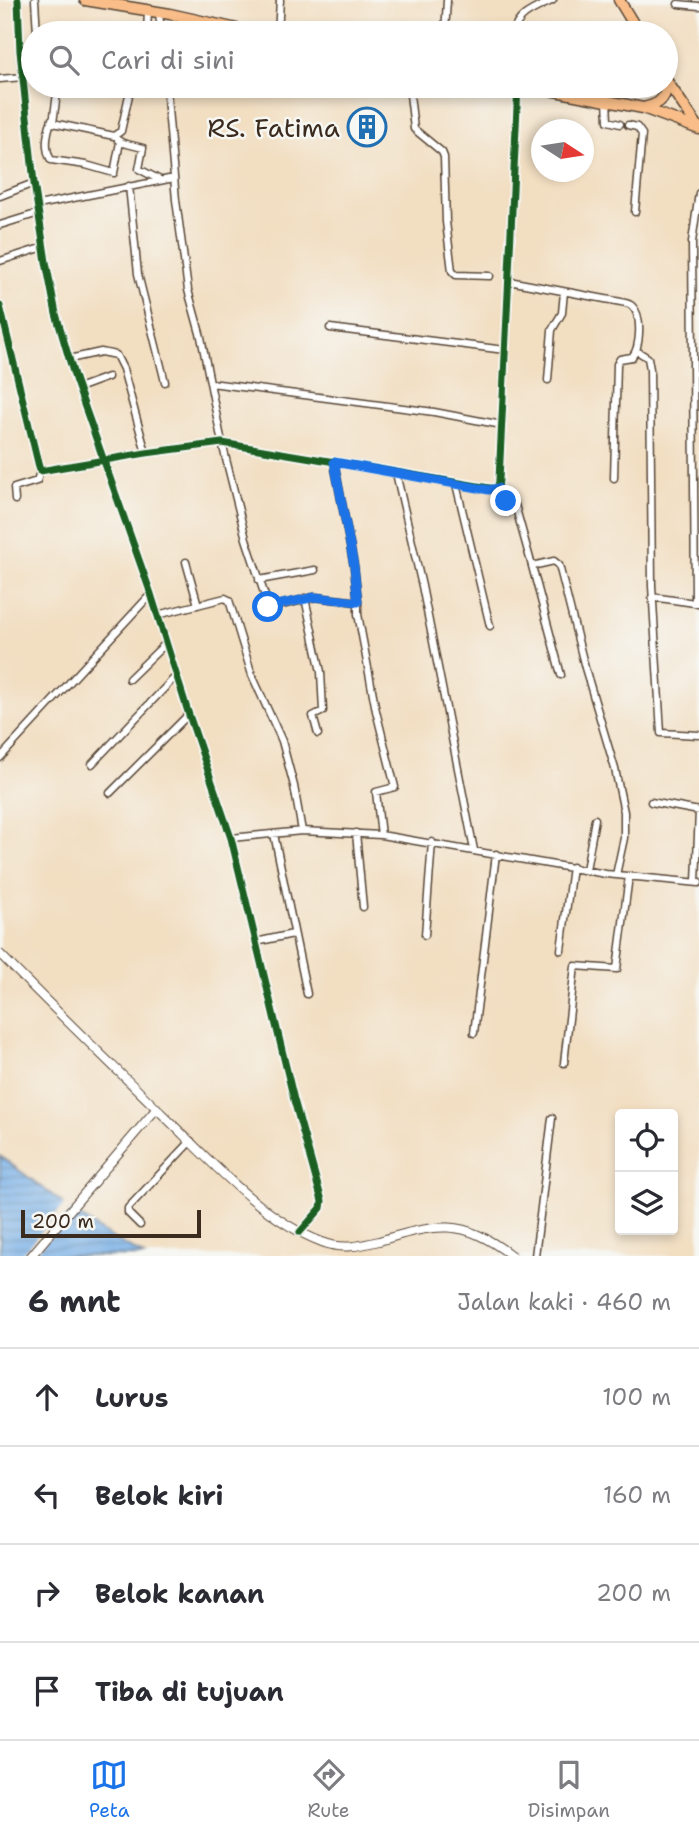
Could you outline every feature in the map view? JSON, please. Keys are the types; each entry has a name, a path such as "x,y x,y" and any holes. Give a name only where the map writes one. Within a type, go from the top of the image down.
{"main road":[{"path":"85,0 199,21"},
{"path":"619,0 632,21"},
{"path":"596,98 643,108 699,129"},
{"path":"643,108 663,98"},
{"path":"678,98 699,129"}],"street":[{"path":"18,0 21,46"},
{"path":"35,0 36,21"},
{"path":"279,21 280,0"},
{"path":"446,21 447,0"},
{"path":"518,21 553,0"},
{"path":"678,5 699,6"},
{"path":"150,21 153,11"},
{"path":"153,11 157,21"},
{"path":"0,79 21,77"},
{"path":"25,98 34,183 52,295 69,359 231,838 294,1100 323,1201 321,1208 300,1233"},
{"path":"56,98 47,141 48,157 51,160 86,165 114,173 120,142"},
{"path":"114,136 121,131 128,98"},
{"path":"167,98 184,272 211,383 222,443 269,608 305,598 325,597 358,602"},
{"path":"410,98 414,129 442,152 444,157 447,236 452,271 456,275 490,276"},
{"path":"517,98 498,488 502,500 515,505 561,675"},
{"path":"607,100 608,121 637,127 642,134 635,212"},
{"path":"52,119 56,125 114,136 120,142 143,148 139,169 160,180"},
{"path":"0,225 39,209 129,186 174,178"},
{"path":"0,196 34,183"},
{"path":"129,186 140,286 165,382"},
{"path":"652,597 697,603 691,278 692,227 699,193"},
{"path":"0,261 44,247"},
{"path":"509,281 630,304 635,310 638,318 637,351 633,356 618,361 614,478"},
{"path":"548,380 552,330 562,313 564,292"},
{"path":"0,306 40,471 37,481 13,488 15,500"},
{"path":"330,328 505,350"},
{"path":"637,351 648,358 650,369 652,597 661,733 699,735"},
{"path":"69,359 101,352 116,355 123,369 146,453"},
{"path":"78,388 108,377"},
{"path":"211,383 434,412 502,425"},
{"path":"40,471 222,443 489,490 498,488"},
{"path":"334,462 354,566 358,614 376,711 395,787 376,792 381,835"},
{"path":"396,473 422,586 474,850"},
{"path":"456,484 490,626"},
{"path":"532,566 554,561 559,565 585,668 615,769 625,820 616,875"},
{"path":"186,562 198,606"},
{"path":"259,580 316,570"},
{"path":"0,758 150,594"},
{"path":"157,615 225,598 229,600 252,675 282,741 302,831"},
{"path":"305,598 322,678 323,711 313,716 318,734"},
{"path":"129,679 166,643"},
{"path":"92,764 176,676"},
{"path":"110,793 188,715"},
{"path":"231,838 302,831 381,835 616,875 697,882 699,810 651,802"},
{"path":"586,870 595,819"},
{"path":"356,833 363,907"},
{"path":"274,834 307,994"},
{"path":"425,935 432,842"},
{"path":"474,1033 496,854"},
{"path":"561,950 572,867"},
{"path":"564,1063 575,966 617,969 629,876"},
{"path":"256,942 293,934"},
{"path":"0,954 191,1141 272,1214 300,1233 326,1244 345,1247 365,1245 428,1228 458,1227 485,1237 512,1256"},
{"path":"31,1256 157,1108"},
{"path":"536,1256 552,1118"},
{"path":"140,1225 128,1213 128,1208 191,1141"}],"water":[{"path":"0,1156 99,1230 144,1256 0,1256"}],"pier":[{"path":"67,1202 75,1207 33,1256 20,1256"}],"cycle path":[{"path":"18,0 21,60"},
{"path":"25,98 34,183 56,314 75,379 151,594 231,838 294,1100 322,1201 321,1208 300,1232"},
{"path":"0,306 40,471 222,443 495,489 499,480 517,98"}],"place":[{"name":"RS. Fatima","path":"367,127"}],"route":[{"path":"268,607 315,597 358,602 358,589 334,462 489,490 498,488 500,498 506,501"}]}
